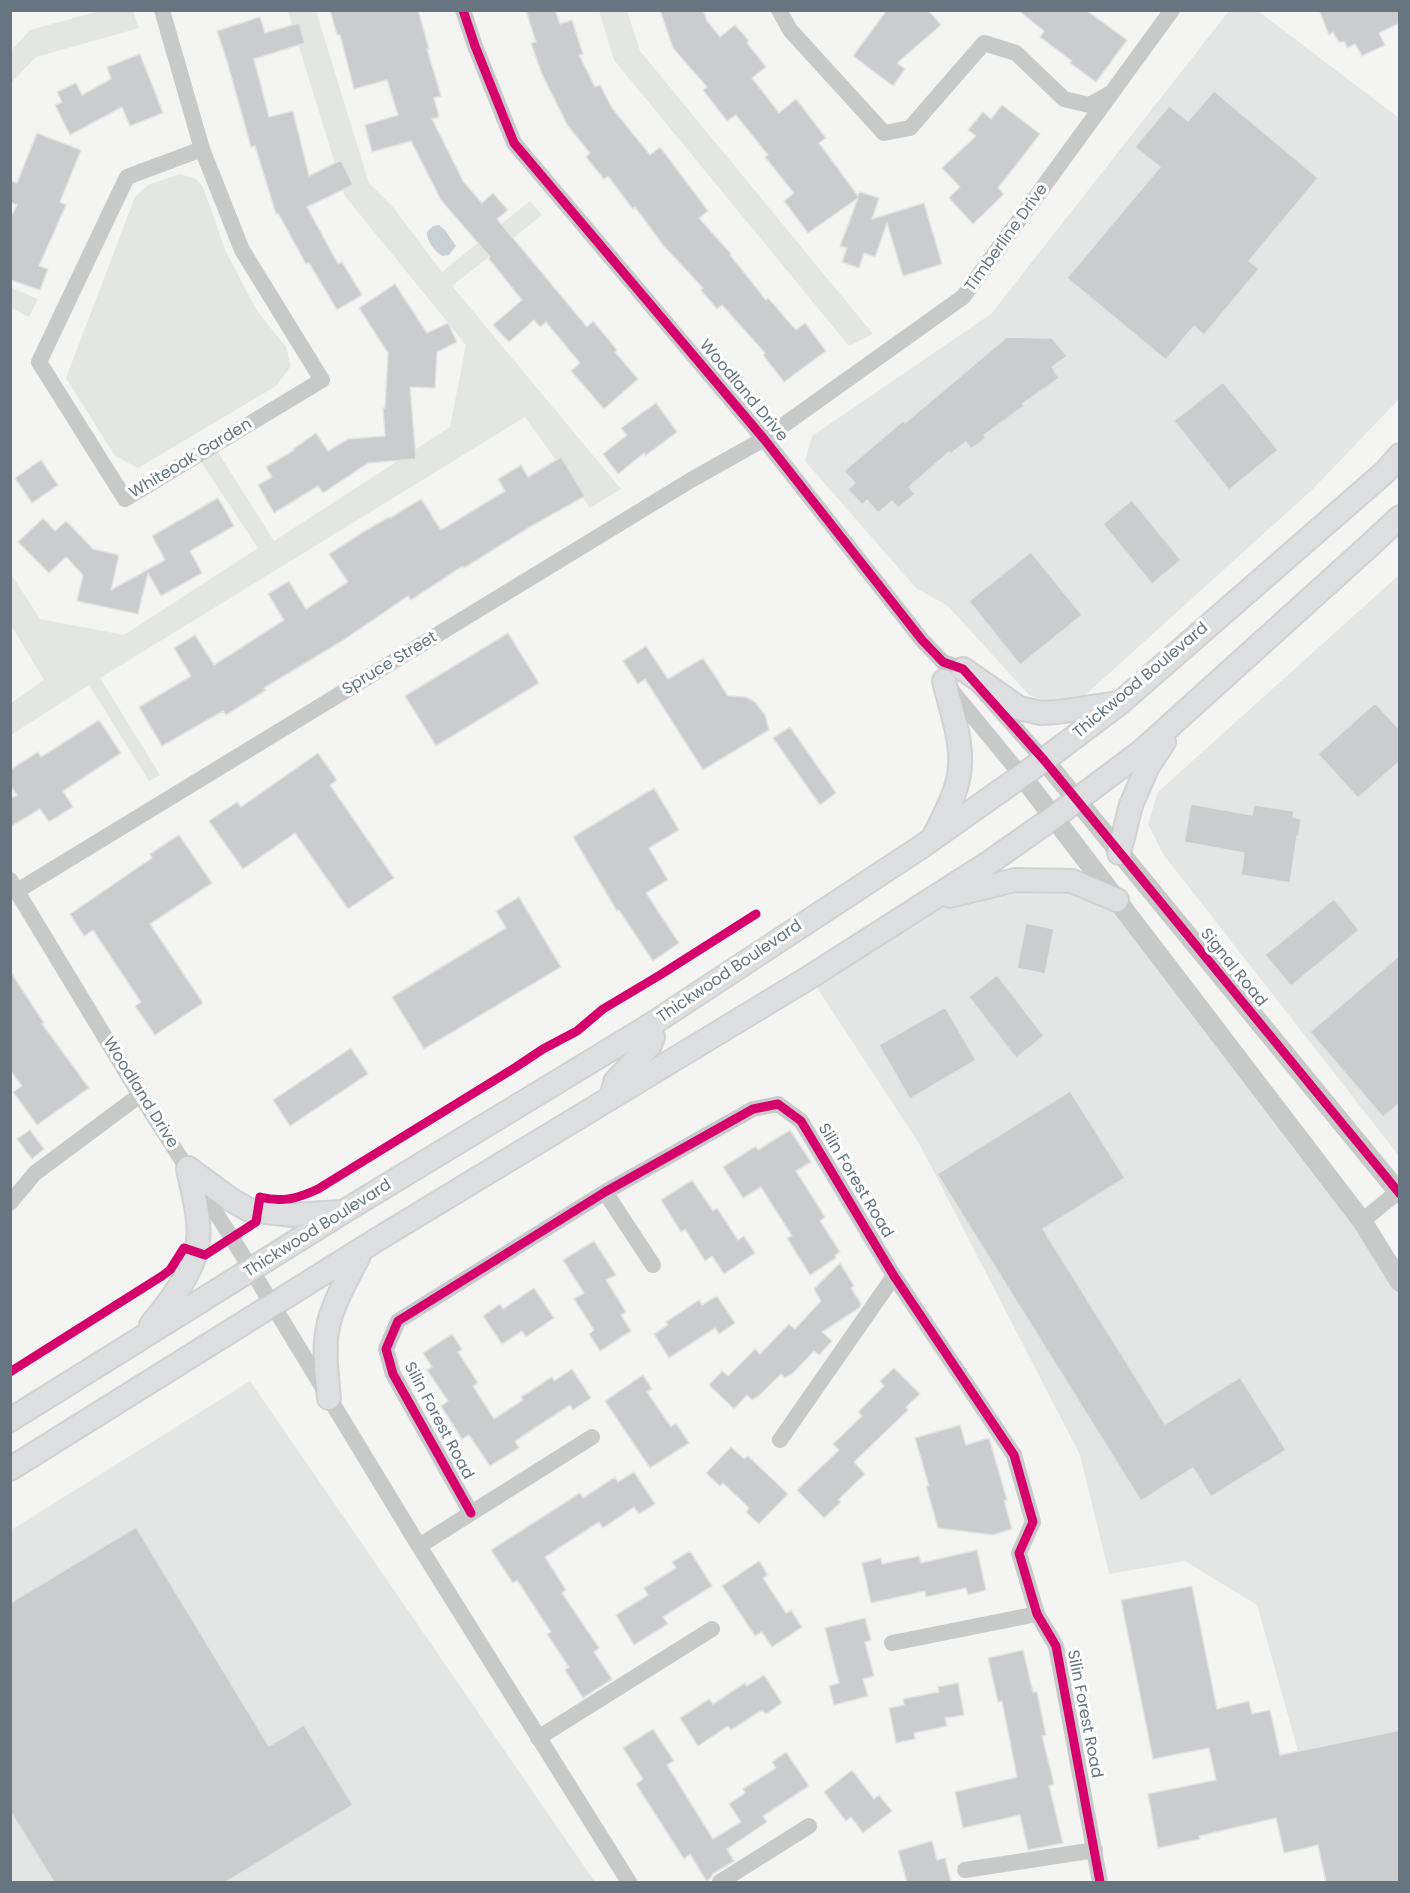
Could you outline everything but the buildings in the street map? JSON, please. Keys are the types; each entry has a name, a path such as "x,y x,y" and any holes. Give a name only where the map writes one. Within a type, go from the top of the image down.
{"main road":[{"name":"Thickwood Boulevard","path":"10,1420 343,1212 649,1026 921,847 1022,776 1121,702 1385,472 1400,455"},
{"path":"10,1469 362,1249 810,977 990,862 1142,751 1400,517"},
{"path":"950,671 1019,708 1041,712 1058,712 1121,702"},
{"path":"933,837 952,798 960,766 960,748 950,671"},
{"path":"1119,854 1131,805 1147,768 1183,714"},
{"path":"931,900 1015,880 1072,881 1117,900"},
{"path":"613,1096 615,1082 650,1045 653,1037 649,1026"},
{"path":"188,1168 249,1210 292,1215 343,1212"},
{"path":"141,1338 178,1290 196,1252 199,1239 198,1221 188,1168"},
{"path":"328,1398 326,1360 328,1326 362,1249"}],"street":[{"name":"Whiteoak Garden","path":"162,10 202,149 242,250 322,380 125,499 39,362 127,177 202,149"},
{"name":"Woodland Drive","path":"463,10 514,143 764,439 922,640 950,671 1044,760"},
{"path":"779,10 790,30 884,133 910,128 984,43 1016,53 1064,99 1089,105 1115,92"},
{"name":"Timberline Drive","path":"764,439 963,297 1115,92 1172,10"},
{"name":"Spruce Street","path":"14,886 691,480 764,439"},
{"name":"Woodland Drive","path":"950,671 1022,776"},
{"name":"Signal Road","path":"1044,760 1399,1192"},
{"path":"1022,776 1362,1221 1400,1282"},
{"name":"Woodland Drive","path":"14,886 140,1095 252,1270 271,1305"},
{"path":"10,1203 35,1173 140,1095"},
{"name":"Silin Forest Road","path":"471,1513 393,1374 386,1349 398,1321 605,1192 753,1109 778,1104 801,1120 894,1276 1014,1455 1034,1522 1019,1553 1037,1614 1056,1646 1100,1882"},
{"path":"605,1192 653,1265"},
{"path":"1362,1221 1399,1192"},
{"path":"780,1440 894,1276"},
{"path":"271,1305 418,1546 629,1882"},
{"path":"418,1546 592,1437"},
{"path":"892,1643 1037,1614"},
{"path":"538,1738 712,1629"},
{"path":"720,1882 809,1826"},
{"path":"965,1870 1095,1850"}],"shaded area":[{"path":"99,11 133,11 139,28 36,57 11,83 11,51 30,30"},
{"path":"288,11 316,11 369,183 392,206 442,272 530,201 542,215 452,286 621,489 590,508 525,417 100,678 160,775 149,781 89,685 11,735 11,703 44,680 11,625 10,572 40,619 124,635 258,548 199,459 216,449 274,541 450,427 466,345 345,196"},
{"path":"599,11 627,11 640,51 873,334 849,346 614,60"},
{"path":"1229,11 1258,11 1399,118 1399,399 1312,490 1083,697 1053,704 1029,695 948,606 916,588 805,461 812,436 991,314"},
{"path":"180,174 196,179 203,187 226,252 257,311 286,347 291,366 276,386 138,468 115,456 66,378 135,197 148,185"},
{"path":"439,225 456,246 449,255 442,256 428,239 427,232 433,226"},
{"path":"10,287 38,299 29,317 11,308"},
{"path":"1399,575 1399,1156 1163,854 1148,824 1158,792"},
{"path":"1015,880 1117,900 1399,1282 1399,1882 1325,1882 1298,1751 1257,1605 1185,1561 1109,1574 1080,1455 920,1145 810,977 931,900"},
{"path":"250,1381 595,1882 11,1882 11,1530"}],"cycle path":[{"path":"463,10 514,143 764,439 922,640 943,662 963,669 1044,760 1400,1194"},
{"path":"10,1372 162,1276 170,1270 184,1248 205,1255 256,1222 260,1197 276,1200 290,1199 318,1189 543,1049 577,1031 603,1009 756,914"},
{"path":"471,1513 393,1374 386,1349 398,1321 605,1192 753,1109 778,1104 801,1121 894,1276 1014,1455 1033,1522 1019,1553 1037,1614 1056,1646 1100,1882"}]}
